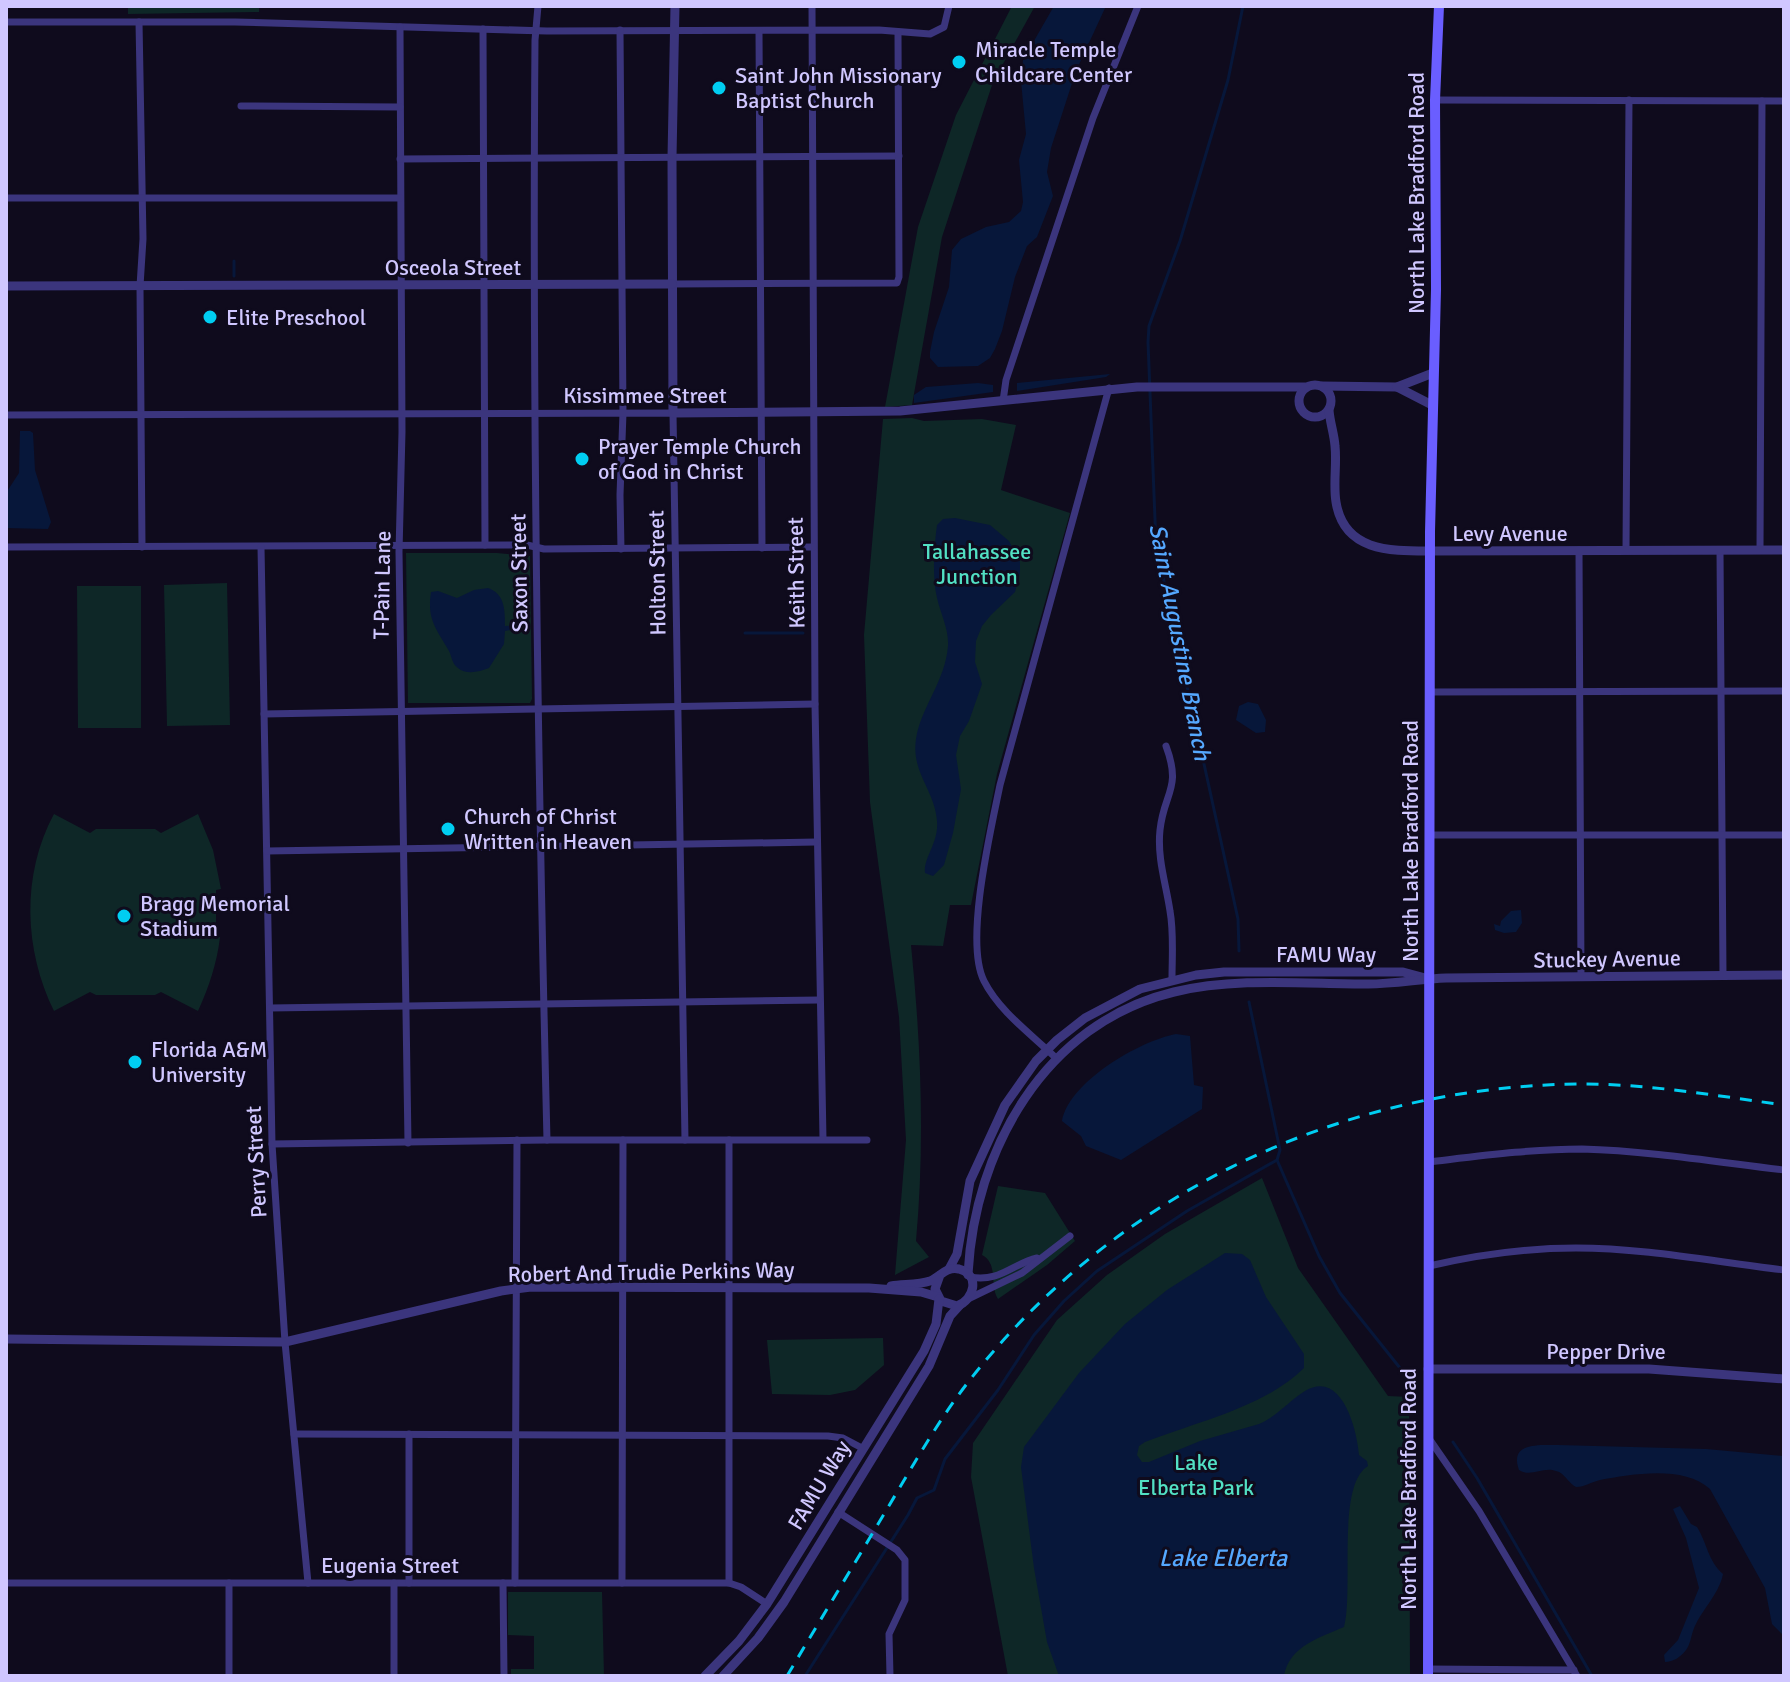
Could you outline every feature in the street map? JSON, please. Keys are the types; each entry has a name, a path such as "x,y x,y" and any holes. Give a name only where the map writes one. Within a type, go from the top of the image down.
{"main road":[{"name":"North Lake Bradford Road","path":"1428,1673 1430,551 1436,289 1435,100 1439,6"}],"street":[{"name":"Saxon Street","path":"538,6 534,285 540,847 547,1140"},
{"name":"Holton Street","path":"675,6 673,413 685,1140"},
{"name":"Keith Street","path":"812,6 813,547 823,1139"},
{"path":"6,22 239,22 483,29 930,34 941,30 947,20 949,6"},
{"path":"1003,401 1006,380 1088,133 1138,6"},
{"path":"139,22 143,239 140,286 142,547"},
{"name":"T-Pain Lane","path":"400,27 401,711 408,1143"},
{"path":"483,29 485,545"},
{"path":"620,30 621,549"},
{"path":"759,31 762,548"},
{"path":"400,159 899,156 898,32"},
{"path":"1435,100 1784,101"},
{"path":"1626,550 1629,100"},
{"path":"1760,550 1762,101"},
{"path":"241,106 400,107"},
{"name":"Osceola Street","path":"6,286 893,285 898,281 899,156"},
{"path":"6,198 400,198"},
{"path":"1299,403 1300,394 1311,385 1397,387 1433,373"},
{"path":"1322,386 1330,393 1330,407"},
{"path":"1283,387 1304,413 1330,427"},
{"name":"Kissimmee Street","path":"6,415 484,415 912,410 1109,388 1305,387"},
{"path":"1397,387 1432,405"},
{"path":"1056,1058 1001,1005 985,985 976,956 977,927 1000,785 1109,388"},
{"path":"1315,417 1350,388"},
{"name":"Levy Avenue","path":"1330,407 1330,427 1335,446 1336,504 1353,536 1374,548 1430,551 1784,550"},
{"path":"6,547 813,547"},
{"name":"Perry Street","path":"261,547 272,1144 285,1342 308,1583"},
{"path":"1579,550 1581,977"},
{"path":"1720,550 1723,975"},
{"path":"1430,692 1784,691"},
{"path":"264,714 815,704"},
{"path":"1166,746 1174,776 1160,829 1160,845 1161,870 1170,912 1172,979"},
{"path":"1431,835 1784,835"},
{"path":"267,851 816,842"},
{"name":"FAMU Way","path":"705,1676 739,1641 767,1604 927,1346 937,1320 935,1286 957,1254 967,1190 980,1155 1009,1098 1047,1049 1070,1029 1108,1004 1172,979 1239,972 1403,972 1429,979"},
{"name":"Stuckey Avenue","path":"1429,979 1784,975"},
{"name":"FAMU Way","path":"723,1676 772,1620 929,1366 948,1320 970,1298 973,1287 969,1276 973,1220 988,1170 1023,1099 1056,1058 1109,1018 1173,992 1223,985 1400,984 1429,979"},
{"path":"270,1008 819,1000"},
{"path":"515,1583 517,1140"},
{"path":"622,1583 623,1140"},
{"path":"729,1140 729,1583"},
{"path":"272,1144 867,1140"},
{"path":"1429,1162 1518,1152 1582,1149 1784,1170"},
{"path":"970,1298 1032,1266 1070,1236"},
{"path":"1429,1266 1522,1251 1576,1248 1624,1250 1784,1270"},
{"path":"944,1272 958,1269 969,1276 997,1277 1024,1262 1039,1258"},
{"name":"Robert And Trudie Perkins Way","path":"869,1288 921,1283 944,1272"},
{"name":"Robert And Trudie Perkins Way","path":"6,1339 285,1342 516,1289 622,1286 869,1288 921,1292 938,1298"},
{"path":"938,1298 950,1306 960,1305"},
{"name":"Pepper Drive","path":"1428,1369 1649,1369 1784,1379"},
{"path":"294,1434 833,1436 847,1439 862,1448"},
{"path":"409,1434 409,1583"},
{"path":"1428,1437 1479,1511 1575,1673"},
{"path":"838,1512 897,1550 905,1563 906,1594 889,1634 890,1676"},
{"name":"Eugenia Street","path":"6,1583 729,1583 767,1604"},
{"path":"229,1583 229,1676"},
{"path":"394,1583 394,1676"},
{"path":"503,1583 504,1676"},
{"path":"1428,1673 1575,1673"}],"green space":[{"path":"128,6 259,6 259,12 128,14"},
{"path":"1012,6 1035,6 993,82 942,237 912,405 885,407 918,227 956,115"},
{"name":"Tallahassee Junction","path":"912,418 924,421 982,419 1016,425 1001,490 1070,513 997,774 971,905 950,905 943,946 911,945 921,1093 916,1241 929,1257 895,1275 906,1140 899,1017 870,802 864,635 883,419"},
{"path":"406,553 530,556 530,703 408,703"},
{"path":"227,583 230,725 167,726 164,585"},
{"path":"77,586 141,586 141,728 78,728"},
{"name":"Bragg Memorial Stadium","path":"54,814 90,833 96,829 155,829 161,833 198,814 213,850 221,889 216,890 216,936 220,937 219,947 198,1011 161,992 155,995 96,995 90,992 54,1011 37,963 30,912 36,862"},
{"name":"Lake Elberta","path":"1262,1178 1298,1268 1388,1396 1409,1397 1410,1676 1008,1676 971,1477 973,1443 1057,1320 1107,1275 1165,1234"},
{"path":"998,1186 1045,1193 1075,1241 998,1299 992,1269 982,1255"},
{"path":"883,1338 884,1365 855,1390 830,1395 772,1394 767,1340"},
{"path":"508,1592 602,1592 604,1676 511,1676 511,1669 534,1669 534,1636 508,1635"}],"water":[{"path":"1054,6 1106,6 1076,71 1051,148 1047,172 1053,196 1037,237 1027,246 1015,277 1002,331 990,358 978,366 938,367 930,358 930,352 949,287 952,250 961,239 986,227 1009,222 1021,211 1019,160 1026,134 1021,81 1023,60"},
{"path":"1110,374 1106,377 1017,391 1017,383"},
{"path":"978,383 993,385 993,392 914,403 914,395 926,387"},
{"path":"20,431 33,433 35,470 51,522 48,529 6,528 6,493 19,473"},
{"path":"955,518 990,525 1009,541 1020,562 1020,573 1015,592 982,626 976,641 975,662 982,684 969,721 960,736 956,755 961,789 953,833 944,865 933,876 925,873 925,867 936,836 937,821 915,751 919,727 942,671 948,646 934,580 937,525 943,519"},
{"path":"488,588 501,598 505,626 521,625 521,628 505,631 504,644 489,668 465,672 454,664 433,623 431,592 438,591 457,598"},
{"path":"1248,702 1258,704 1266,720 1265,732 1256,733 1236,720 1239,706"},
{"path":"1521,910 1522,923 1516,932 1495,930 1494,924 1500,926 1511,911"},
{"path":"1176,1034 1190,1036 1194,1085 1203,1087 1202,1109 1121,1160 1086,1146 1081,1136 1062,1121 1067,1106 1078,1092 1091,1078 1126,1054"},
{"name":"Lake Elberta","path":"1225,1253 1242,1254 1250,1260 1266,1297 1304,1354 1304,1368 1288,1382 1250,1403 1145,1442 1139,1446 1137,1455 1142,1462 1149,1462 1200,1441 1259,1424 1305,1391 1318,1386 1329,1388 1338,1395 1351,1418 1359,1455 1368,1466 1358,1477 1352,1494 1344,1627 1299,1650 1292,1657 1284,1676 1059,1676 1047,1642 1034,1568 1021,1467 1024,1447 1079,1373 1125,1324 1167,1290"},
{"path":"1558,1445 1706,1449 1784,1456 1784,1636 1772,1624 1765,1588 1710,1489 1686,1477 1657,1473 1600,1480 1576,1487 1556,1471 1528,1473 1519,1470 1518,1454 1522,1450"},
{"path":"1680,1506 1691,1524 1697,1527 1714,1563 1723,1574 1718,1589 1696,1624 1687,1648 1677,1659 1665,1662 1664,1655 1678,1640 1699,1588 1686,1538 1673,1509"}],"waterway":[{"name":"Saint Augustine Branch","path":"1239,951 1238,919 1156,545 1148,342 1149,326 1180,241 1228,80 1243,6"},
{"path":"234,261 234,276"},
{"path":"745,633 803,633"},
{"name":"Saint Augustine Branch","path":"805,1676 917,1498 934,1490 945,1459 998,1390 1034,1335 1064,1301 1097,1271 1187,1211 1277,1160 1280,1150 1249,1002"},
{"path":"1277,1160 1319,1256 1340,1293 1400,1368"},
{"path":"1453,1442 1592,1676"}],"railway":[{"path":"787,1676 925,1446 969,1381 1028,1314 1094,1255 1165,1204 1242,1162 1323,1129 1407,1104 1494,1089 1583,1084 1633,1086 1784,1105"}],"place":[{"name":"Miracle Temple Childcare Center","path":"959,62"},
{"name":"Saint John Missionary Baptist Church","path":"719,88"},
{"name":"Elite Preschool","path":"210,317"},
{"name":"Prayer Temple Church of God in Christ","path":"582,459"},
{"name":"Church of Christ Written in Heaven","path":"448,829"},
{"name":"Bragg Memorial Stadium","path":"124,916"},
{"name":"Florida A&M University","path":"135,1062"}],"park label":[{"name":"Lake Elberta Park","path":"1196,1474"}]}
